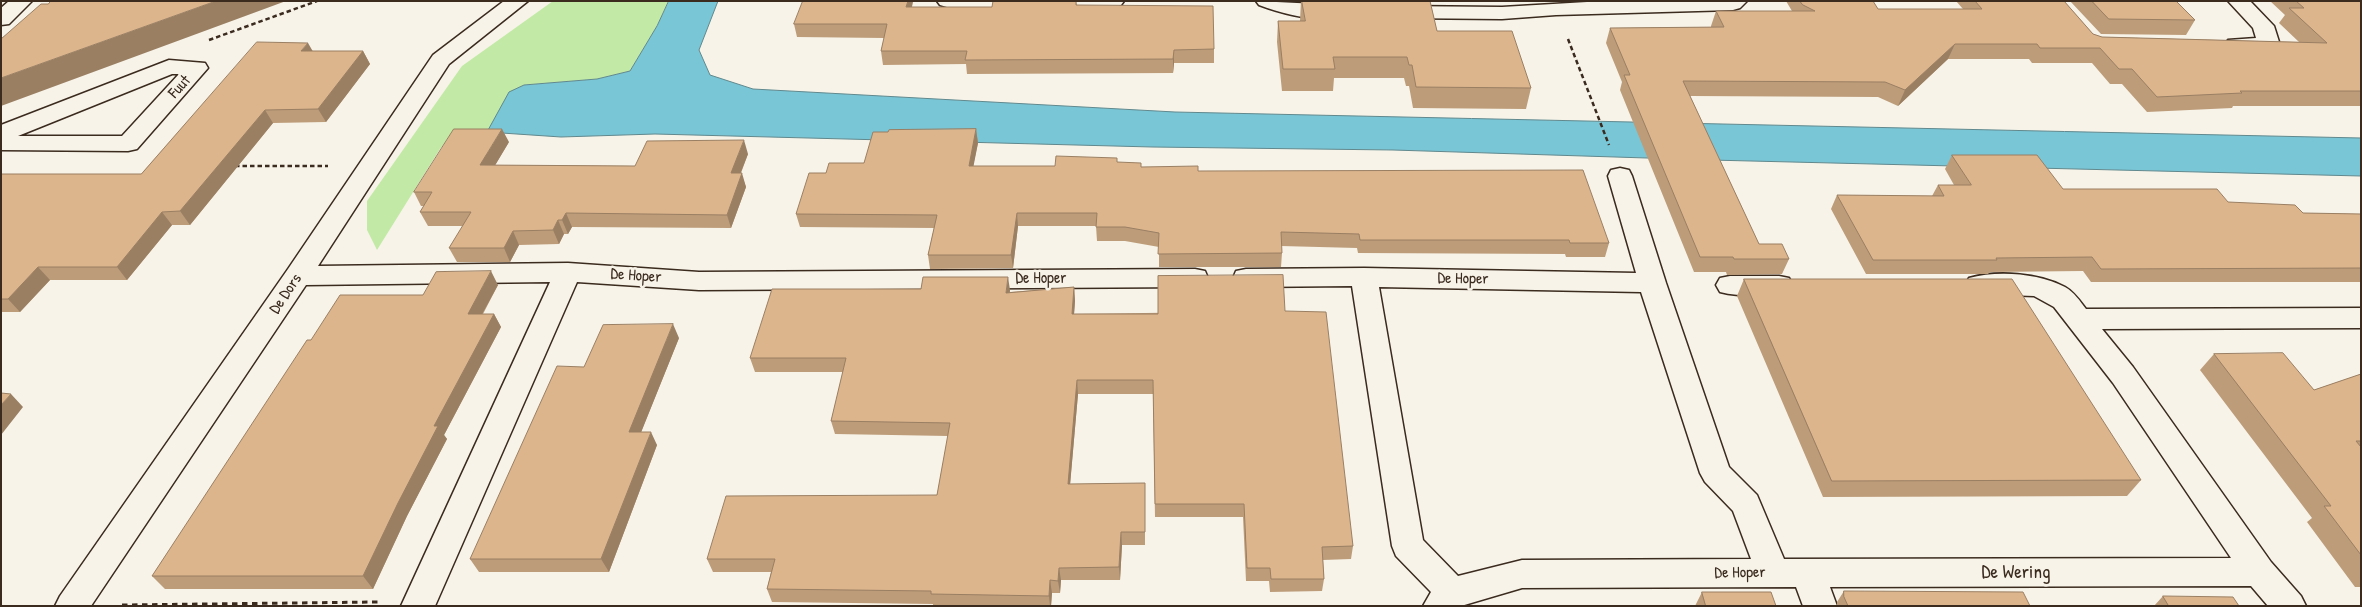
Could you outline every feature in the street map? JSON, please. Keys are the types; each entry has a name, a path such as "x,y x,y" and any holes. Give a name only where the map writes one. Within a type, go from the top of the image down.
{"street":[{"path":"1,19 22,1"},
{"name":"De Dors","path":"72,606 298,276 441,60 518,1"},
{"path":"947,1 964,6 1104,6 1114,1"},
{"path":"1266,1 1292,10 1502,13 1556,9 1733,4 1737,1"},
{"path":"2211,45 2269,45 2263,26 2238,1"},
{"name":"Fuut","path":"1,134 169,67 197,68 128,144 1,143"},
{"name":"De Hoper","path":"1364,277 1408,546 1446,599 1522,574 1773,573 1746,504 1716,473 1652,283 1620,176"},
{"path":"418,606 568,272"},
{"name":"De Hoper","path":"298,276 568,272 699,281 1364,277 1652,283"},
{"path":"1730,285 1799,285"},
{"path":"1957,285 2026,285 2049,290 2064,300 2123,375 2259,572 2289,606"},
{"path":"2079,318 2361,318"},
{"name":"De Wering","path":"1773,573 2259,572"},
{"path":"1808,574 1820,606"}],"path":[{"path":"169,67 174,53 317,1"},
{"path":"1556,9 1599,115"},
{"path":"226,166 371,166"},
{"path":"117,605 389,602"}],"green space":[{"path":"553,1 669,1 657,26 630,71 597,79 524,85 487,132 452,135 440,149 377,250 367,230 367,201 462,66"}],"water":[{"path":"669,1 718,1 699,50 710,75 753,89 1175,112 2361,138 2361,176 1393,150 1152,147 655,134 561,137 487,132 509,92 524,85 597,79 630,71 657,26"}],"building":[{"path":"51,1 216,1 1,78 1,39 41,4 48,4"},
{"path":"803,1 908,1 906,7 992,7 993,1 1076,1 1076,5 1213,6 1214,49 1174,50 1173,59 965,60 967,51 881,51 887,24 794,24"},
{"path":"1302,1 1430,1 1437,31 1512,31 1531,88 1416,87 1412,65 1409,65 1407,57 1333,57 1335,69 1283,69 1278,21 1305,21"},
{"path":"1800,1 1873,1 1878,9 1982,9 1975,1 2064,1 2093,34 2102,37 2327,43 2289,8 2304,8 2296,1 2361,1 2361,91 2240,91 2242,93 2157,97 2132,69 2119,69 2100,48 2040,48 2037,44 1955,44 1905,90 1885,82 1683,81 1759,244 1782,244 1789,259 1700,257 1624,75 1630,75 1610,28 1724,27 1716,11 1815,11 1803,5"},
{"path":"2092,1 2176,1 2195,20 2109,19"},
{"path":"257,42 308,43 301,51 363,51 318,109 265,110 180,211 162,212 117,267 38,267 8,299 1,299 1,174 141,174"},
{"path":"454,129 502,129 480,165 635,166 647,141 744,140 731,173 742,173 727,215 566,213 562,220 558,220 553,230 513,231 504,248 449,248 471,212 420,212 432,192 414,192"},
{"path":"976,129 969,166 1055,166 1056,156 1117,158 1117,162 1141,163 1141,167 1198,166 1198,171 1583,170 1609,243 1570,243 1569,240 1360,240 1359,234 1281,232 1282,253 1158,254 1159,233 1125,227 1096,227 1097,213 1017,213 1011,255 928,255 937,215 796,214 809,173 826,173 829,163 864,163 873,132 888,132 889,130"},
{"path":"1952,155 2037,155 2063,189 2217,189 2228,202 2295,205 2303,213 2361,214 2361,268 2101,269 2092,257 1996,258 1997,260 1873,260 1837,195 1944,196 1938,185 1971,185"},
{"path":"491,271 468,314 494,314 434,426 438,426 363,576 152,576 307,340 311,340 340,295 423,295 436,272"},
{"path":"1283,275 1285,311 1326,312 1353,546 1322,547 1324,579 1271,579 1270,568 1247,568 1244,504 1155,504 1153,380 1077,380 1068,484 1145,483 1145,532 1121,532 1119,567 1059,568 1058,581 1050,580 1049,596 931,594 931,591 767,589 775,559 707,559 726,496 937,495 950,423 831,421 846,358 750,358 772,289 921,289 923,277 1008,277 1006,293 1074,287 1072,314 1158,314 1158,276"},
{"path":"1744,279 2012,279 2141,480 1832,481"},
{"path":"673,324 629,432 651,432 601,559 470,559 557,366 584,367 603,325"},
{"path":"2283,353 2314,390 2361,374 2361,441 2356,441 2361,447 2361,555 2324,506 2331,506 2214,354"},
{"path":"1,393 11,394 1,405"},
{"path":"1844,591 2023,592 2030,606 1848,606 1844,597"},
{"path":"1702,592 1771,592 1776,606 1706,606"},
{"path":"2163,596 2233,597 2239,606 2169,606"}]}
